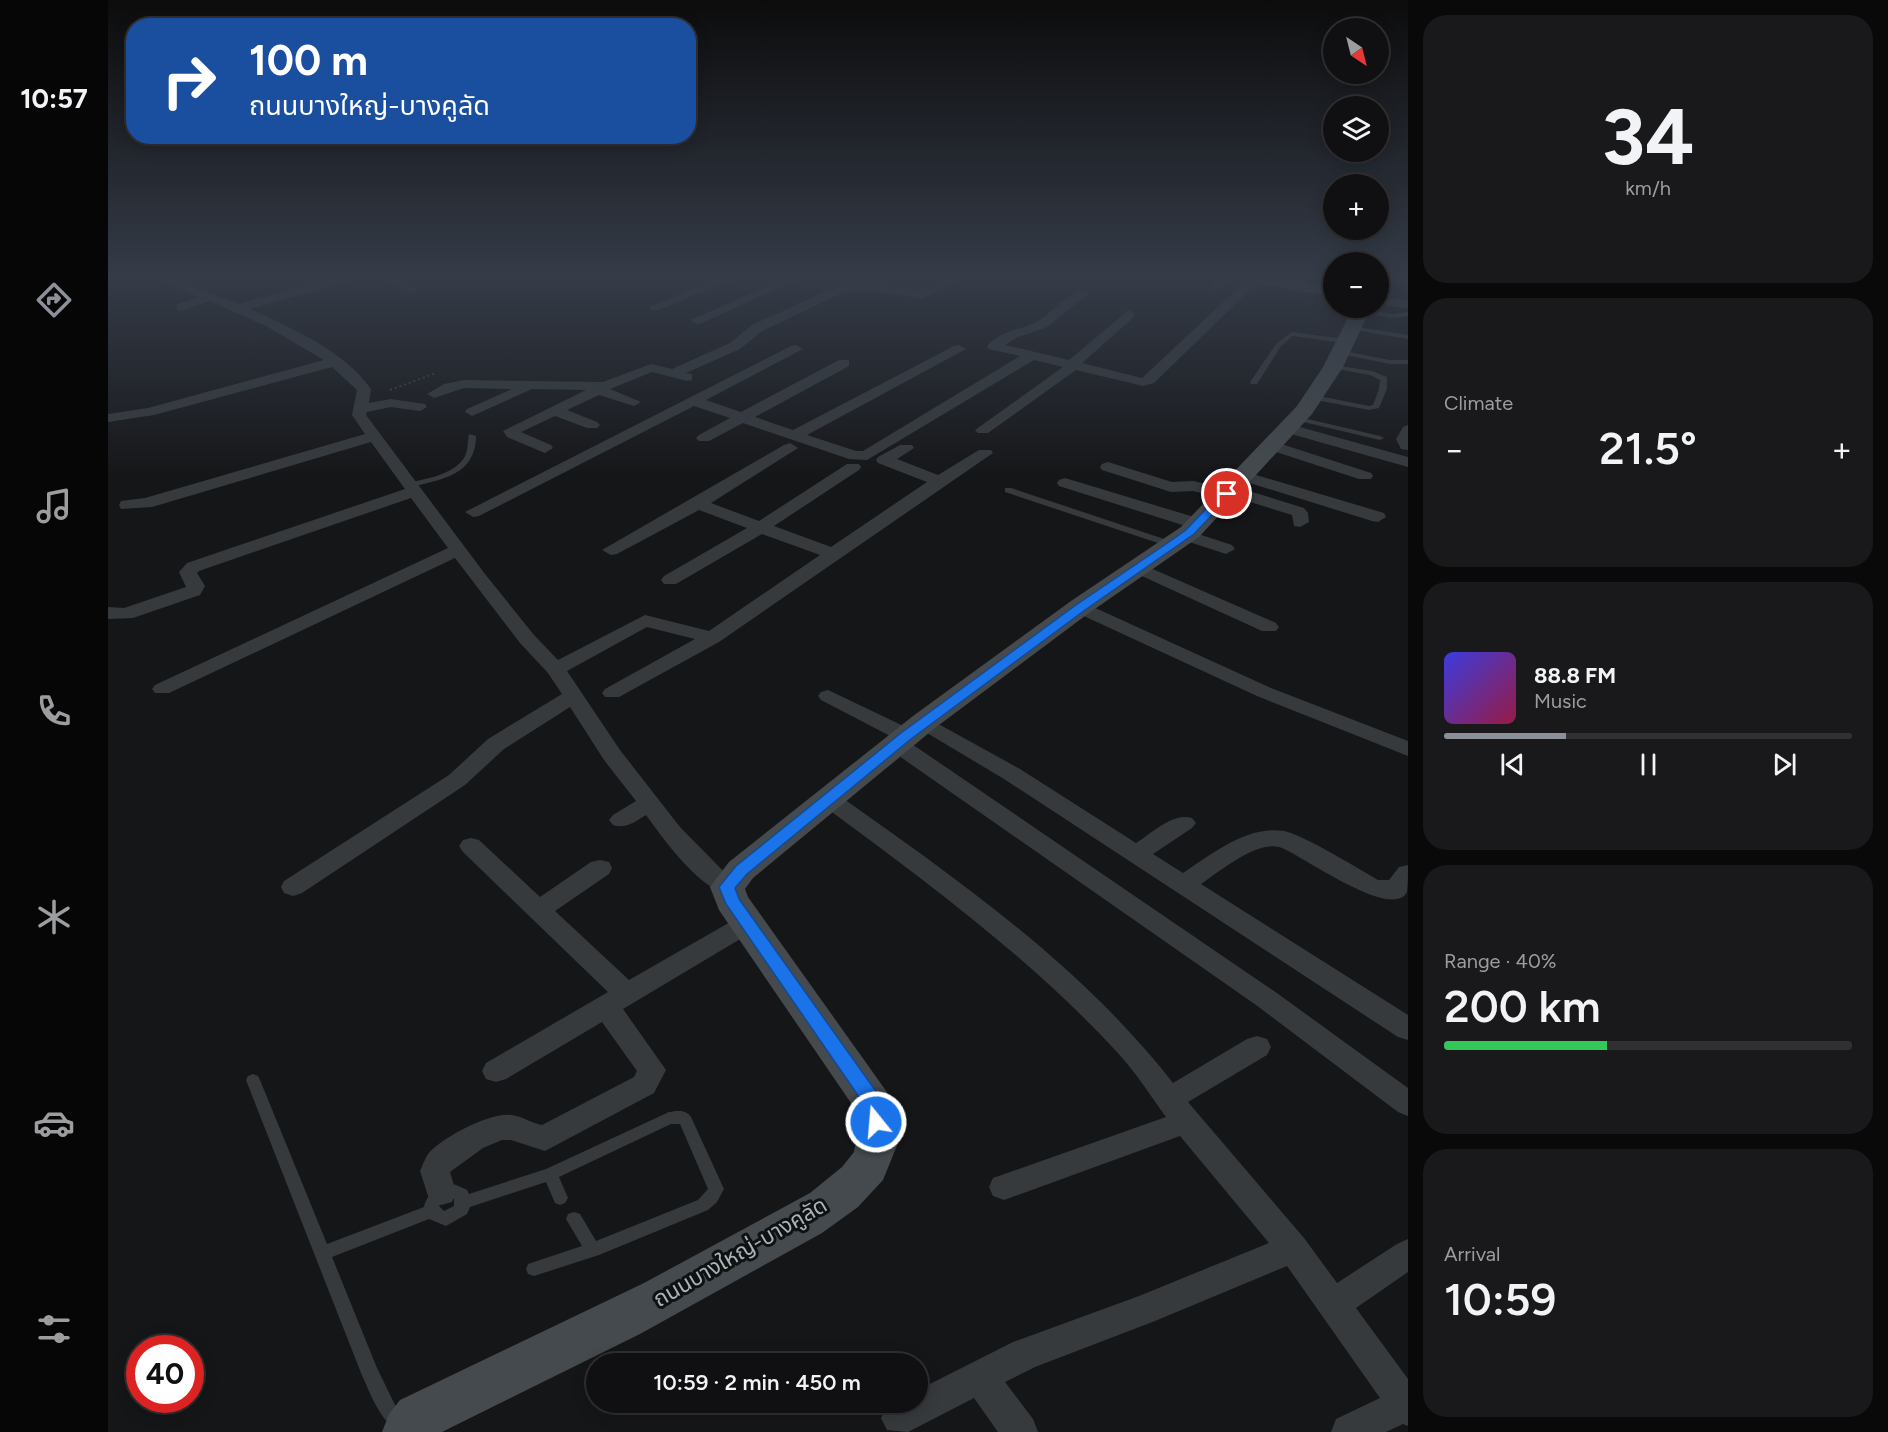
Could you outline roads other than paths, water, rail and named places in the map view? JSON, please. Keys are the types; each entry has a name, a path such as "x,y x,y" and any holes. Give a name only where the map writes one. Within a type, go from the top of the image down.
{"street":[{"path":"306,345 352,373 364,389 359,415 412,488 527,639 556,669 612,755 672,833 704,868 727,887 741,870 909,734 1080,607 1186,534 1293,422 1341,345"},
{"path":"545,448 512,434 511,431 602,388 651,368 680,375 736,345"},
{"path":"996,345 994,346 1030,356 1136,381 1149,380 1186,345"},
{"path":"983,430 1068,370 1094,345"},
{"path":"473,512 796,349"},
{"path":"611,550 699,504 793,441 959,349"},
{"path":"694,400 743,417 793,441 855,456 867,456 1030,356"},
{"path":"108,418 141,414 334,362"},
{"path":"704,438 844,363"},
{"path":"434,394 456,385 534,385 602,388 634,402"},
{"path":"472,412 534,385"},
{"path":"362,405 391,403 420,407"},
{"path":"555,411 591,426"},
{"path":"1293,422 1404,453 1404,439 1408,430"},
{"path":"1293,422 1365,476"},
{"path":"931,433 884,460 939,481"},
{"path":"127,505 166,497 375,436"},
{"path":"612,693 712,638 939,481 985,453"},
{"path":"670,580 761,527 854,467"},
{"path":"1108,467 1171,487 1233,486 1378,518"},
{"path":"1065,483 1226,549"},
{"path":"1233,486 1300,513 1300,522"},
{"path":"108,613 126,614 193,591 196,586 188,572 193,567 412,488"},
{"path":"699,504 833,554"},
{"path":"162,689 459,549"},
{"path":"1139,568 1269,627"},
{"path":"1080,607 1264,692 1408,749"},
{"path":"556,669 645,621 712,638"},
{"path":"293,887 457,780 496,744 573,696"},
{"path":"828,696 909,734 1012,774 1408,1029"},
{"path":"909,734 1408,1104"},
{"path":"829,799 922,866 1073,989 1128,1045 1231,1179 1293,1248 1406,1406 1349,1432"},
{"path":"621,820 650,803"},
{"path":"1136,854 1184,823"},
{"path":"1184,884 1249,843 1272,837 1283,838 1374,888 1396,889 1408,873"},
{"path":"446,1202 435,1171 439,1163 493,1130 508,1126 534,1137 545,1138 644,1085 651,1070 617,1000 538,910 471,846"},
{"path":"538,910 600,868"},
{"name":"ถนนบางใหญ่-บางคูลัด","path":"407,1431 418,1418 436,1407 614,1325 786,1230 849,1188 868,1168 879,1142 873,1102 732,900 727,887"},
{"path":"496,1071 748,922"},
{"path":"1004,1187 1179,1110 1257,1047"},
{"path":"899,1418 1025,1354 1068,1340 1293,1248"},
{"path":"1332,1305 1408,1254"},
{"path":"980,1377 1020,1432"}],"lane":[{"path":"1254,382 1278,345"},
{"path":"1293,422 1376,406 1383,389 1384,379 1372,374 1354,345"},
{"path":"1364,345 1390,362 1408,362"},
{"path":"1293,422 1380,438"},
{"path":"412,488 459,467 470,457 474,449 472,436"},
{"path":"1008,490 1186,534"},
{"path":"253,1080 370,1373 389,1412 407,1431"},
{"path":"323,1253 446,1202 550,1174 669,1118 683,1117 716,1189 712,1197 703,1205 593,1250 534,1269"},
{"path":"550,1174 560,1197"},
{"path":"574,1219 593,1250"}]}
